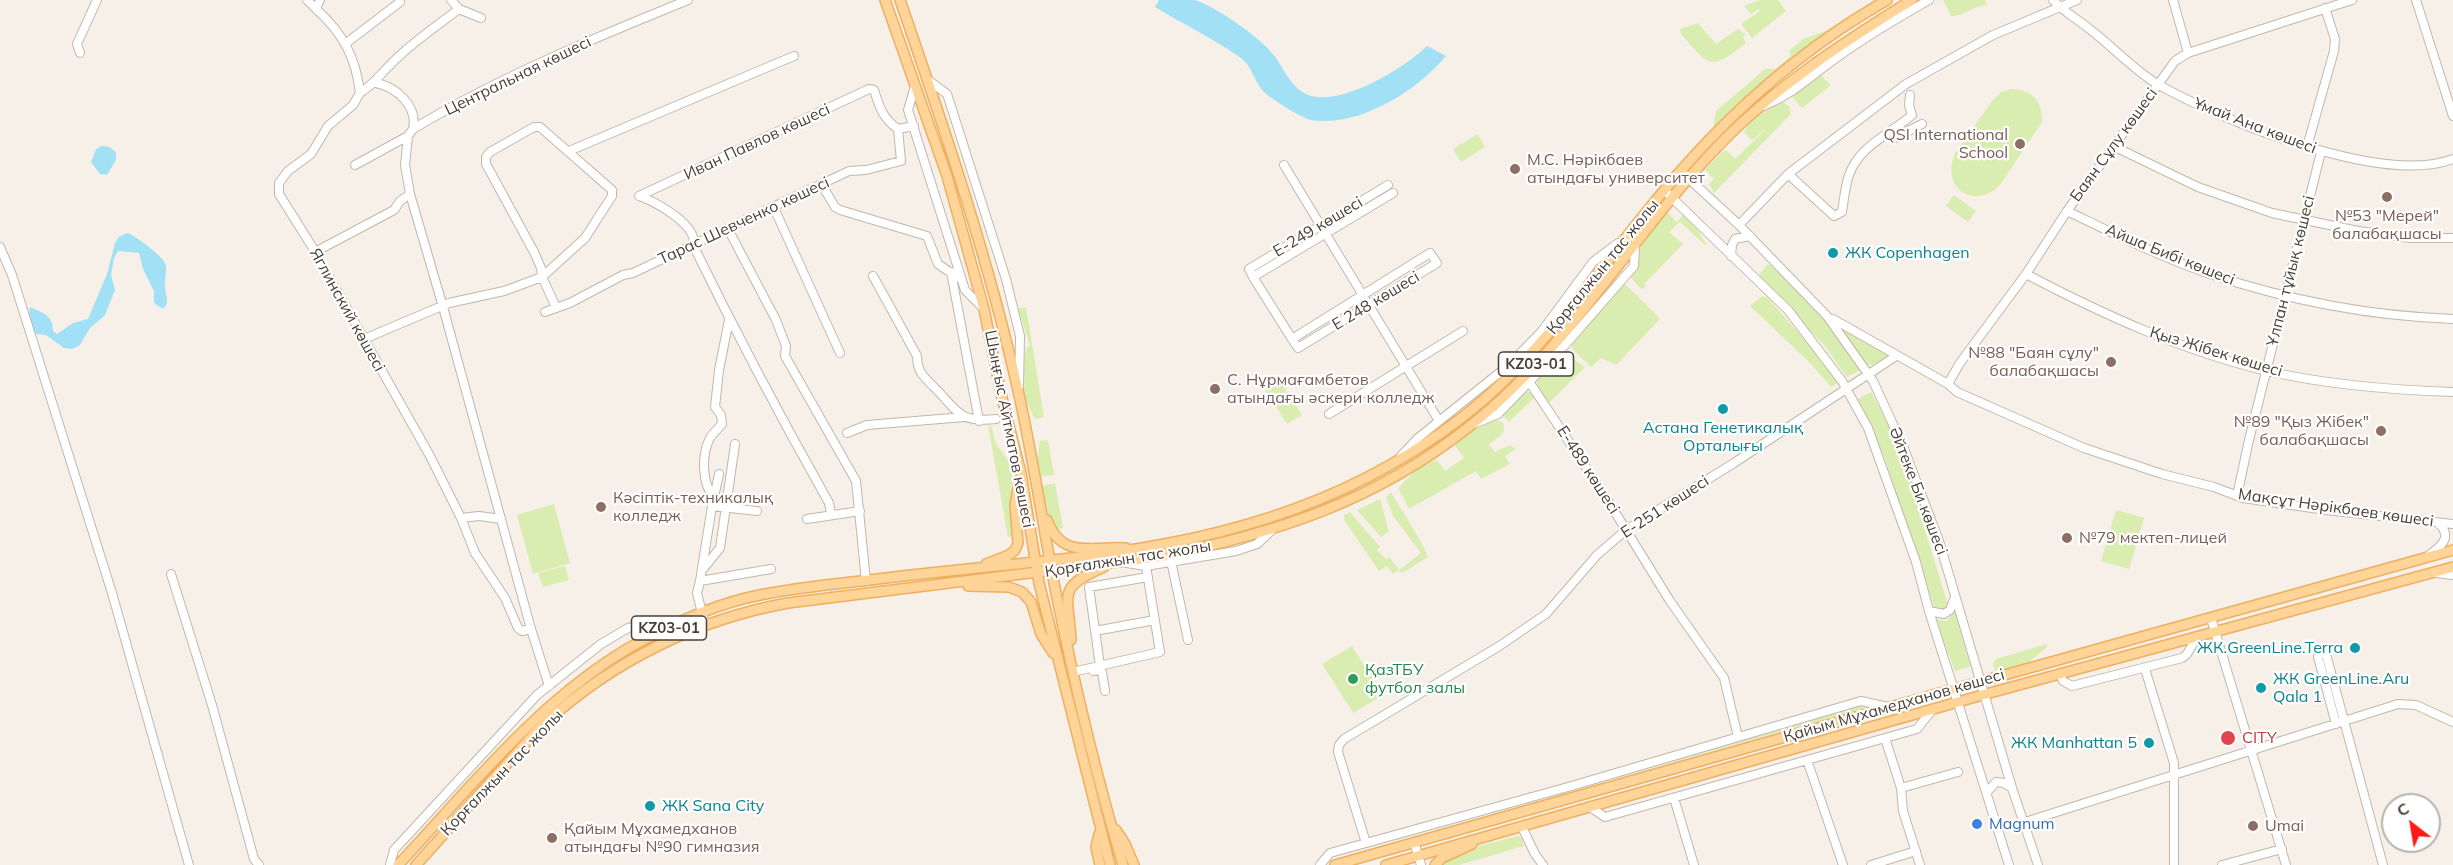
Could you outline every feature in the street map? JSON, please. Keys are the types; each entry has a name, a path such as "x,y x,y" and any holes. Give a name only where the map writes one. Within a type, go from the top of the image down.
{"main road":[{"name":"Шыңғыс Айтматов көшесі","path":"885,0 947,176 984,309 1002,398 1021,472 1038,573 1100,832 1110,865"},
{"name":"Шыңғыс Айтматов көшесі","path":"900,0 978,233 1019,393 1073,672 1109,821 1123,865"},
{"name":"Қорғалжын тас жолы","path":"398,865 541,713 563,694 630,648 702,613 755,595 982,567 1036,563 1051,566 1158,558 1206,548 1302,521 1378,486 1422,461 1470,426 1519,382 1565,333 1635,244 1709,140 1772,82 1830,37 1887,0"},
{"name":"Қорғалжын тас жолы","path":"1685,175 1756,109 1834,50 1912,0"},
{"name":"Қорғалжын тас жолы","path":"416,865 544,724 601,678 640,656 705,625 753,609 1038,573 1051,566 1204,537 1270,519 1356,483 1397,461 1450,425 1509,376 1545,338 1624,239 1669,195"},
{"path":"982,567 1009,555 1018,543 1015,506 1021,472"},
{"path":"1040,500 1052,530 1062,543 1068,546 1076,549 1144,547"},
{"name":"Қайым Мұхамедханов көшесі","path":"1335,865 1954,688 2453,550"},
{"path":"1073,672 1068,605 1071,585 1085,575 1116,561"},
{"name":"Қайым Мұхамедханов көшесі","path":"1386,865 1420,861 1483,838 1986,694 2453,567"},
{"path":"948,584 1009,587 1022,592 1031,602 1041,634 1058,659"},
{"path":"1109,821 1125,844 1134,865"},
{"path":"1100,832 1096,847 1100,865"},
{"path":"1436,865 1442,858 1459,852 1483,838"}],"street":[{"path":"80,53 77,44 97,0"},
{"path":"307,0 353,56 360,93 375,83 387,68 459,9"},
{"path":"316,9 320,0"},
{"path":"451,0 459,9 481,18"},
{"name":"Центральная көшесі","path":"355,165 462,100 608,32 688,0"},
{"path":"1756,109 1784,98 1880,27 1929,0"},
{"path":"1739,225 1788,174 1906,84 1992,35 2056,3 2077,0"},
{"path":"2173,0 2188,52"},
{"name":"Баян Сұлу көшесі","path":"1948,384 1960,363 2175,61 2188,52 2352,0"},
{"path":"2416,0 2453,116"},
{"path":"345,44 400,2"},
{"name":"Ұмай Ана көшесі","path":"2056,3 2157,84 2223,116 2321,152 2387,163 2423,166 2453,159"},
{"path":"2307,147 2334,51 2335,39 2325,8"},
{"path":"569,151 794,56"},
{"path":"928,80 947,94 1006,279 1020,336 1019,393"},
{"path":"375,83 392,89 411,107 416,117 405,165 410,194 531,629 549,686"},
{"path":"915,86 908,110 965,290 984,309"},
{"name":"Иван Павлов көшесі","path":"693,245 695,239 692,232 664,208 652,200 639,196 868,89 874,90 886,119 898,129"},
{"name":"Яглинский көшесі","path":"360,93 353,105 328,126 311,154 288,171 277,189 430,456 461,518 475,553 505,598 519,630 531,629"},
{"path":"1788,174 1834,216 1842,212 1848,176 1858,158 1873,142 1912,115 1909,105 1910,95"},
{"path":"1894,138 1922,124"},
{"path":"898,129 914,126"},
{"path":"364,339 462,299 504,291 542,277 585,238 612,196 612,190 540,127 534,127 490,152 486,157 486,164 534,252 541,267 542,277 556,307"},
{"name":"Тарас Шевченко көшесі","path":"544,312 570,303 623,275 633,273 854,169 866,170 901,161 898,129"},
{"path":"2113,146 2198,187 2238,202 2305,221 2411,238 2453,238"},
{"name":"Ұлпан тұйық көшесі","path":"2237,496 2321,152"},
{"path":"1284,165 1439,421"},
{"name":"Әйтеке Би көшесі","path":"1685,175 1739,225 1827,316 1868,374 1903,446 1931,518 1986,694 2012,788 2038,865"},
{"path":"822,185 835,207 840,210 927,236 938,264 954,274 979,421"},
{"name":"Е-249 көшесі","path":"1254,277 1249,269 1322,229 1388,185"},
{"path":"1292,339 1254,277 1322,229 1393,193"},
{"path":"315,252 394,210 400,201 410,194"},
{"name":"Әйтеке Би көшесі","path":"1669,195 1788,310 1823,353 1868,428 1916,562 1929,611 2009,865"},
{"path":"774,208 840,353"},
{"name":"Айша Бибі көшесі","path":"2067,211 2142,247 2209,274 2284,296 2359,310 2453,319"},
{"path":"728,229 776,320 786,346 785,356 856,481 866,581"},
{"path":"1731,256 1735,239 1750,236"},
{"path":"1397,461 1418,438 1509,365 1542,331 1593,262 1624,239"},
{"path":"1470,426 1498,414 1530,383 1634,266 1635,244"},
{"path":"693,245 769,397 829,503 831,514"},
{"path":"0,247 12,275 112,593 189,865"},
{"name":"Е 248 көшесі","path":"1430,253 1437,263 1298,348 1292,339 1362,295 1430,253"},
{"name":"Қыз Жібек көшесі","path":"2026,273 2135,327 2267,370 2365,387 2453,392"},
{"path":"873,276 917,356 919,372 953,410 964,417 979,421 996,419"},
{"name":"Мақсұт Нәрікбаев көшесі","path":"1827,316 1948,384 1957,392 2084,448 2162,474 2214,486 2237,496 2326,510 2453,524"},
{"path":"729,320 719,370 715,407 721,415 722,424 711,436 707,446 705,482 713,502 757,512"},
{"path":"1329,414 1463,331"},
{"name":"Е-251 көшесі","path":"1366,843 1338,752 1339,745 1344,739 1500,645 1546,614 1597,555 1626,530 1734,464 1896,356"},
{"name":"Е-489 көшесі","path":"1530,383 1670,601 1724,678 1738,737"},
{"path":"847,433 867,425 964,417"},
{"path":"704,569 720,548 735,444"},
{"path":"705,625 697,593 704,569 719,474"},
{"path":"807,519 860,511"},
{"path":"461,518 479,516 501,519"},
{"path":"2425,558 2444,545 2445,528 2438,523"},
{"path":"1116,561 1146,566 1236,551 1257,543 1272,530"},
{"path":"1172,561 1188,640"},
{"path":"1073,672 1160,652 1146,566"},
{"path":"700,581 771,569"},
{"path":"2435,572 2453,575"},
{"path":"171,574 212,705 254,859 259,865"},
{"path":"1100,666 1089,587 1148,577"},
{"path":"1929,611 1939,615 1946,613 1955,599"},
{"path":"2211,618 2286,865"},
{"path":"1095,631 1155,620"},
{"path":"390,865 394,850 537,695 601,644 628,628 642,624 673,627"},
{"path":"2060,674 2063,681 2072,686 2145,669 2182,658 2197,637"},
{"path":"2341,722 2326,654 2321,654 2318,657 2341,722 2383,865"},
{"path":"2145,669 2174,764 2175,865"},
{"path":"1073,672 1100,670 1105,691"},
{"path":"1320,865 1330,853 1861,701 1888,707"},
{"path":"2025,822 2173,773 2398,704 2416,705 2429,709 2453,722"},
{"path":"1590,807 1605,818 1917,729 1934,709"},
{"path":"1885,738 1920,865"},
{"path":"1807,760 1842,865"},
{"path":"1900,788 1958,772"},
{"path":"1987,792 1996,782 2004,783 2012,788"},
{"path":"1674,798 1694,865"},
{"path":"1522,827 1543,865"},
{"path":"1414,842 1420,861"},
{"path":"2222,865 2282,849"},
{"path":"1871,865 1916,851"}],"green space":[{"path":"1760,0 1778,0 1786,11 1752,38 1741,24 1760,11 1758,9 1751,14 1744,6"},
{"path":"1943,0 1985,0 1987,5 1951,16"},
{"path":"1698,23 1716,44 1738,29 1746,35 1743,37 1746,43 1725,58 1717,61 1704,59 1681,34 1680,29"},
{"path":"1834,28 1771,76 1713,130 1716,111 1765,69 1775,69 1791,56 1789,51 1803,39"},
{"path":"1820,74 1831,85 1802,108 1791,96"},
{"path":"2011,89 2025,91 2035,98 2041,108 2042,122 2000,185 1990,193 1970,196 1962,192 1952,176 1955,153 1993,100 2001,92"},
{"path":"1782,102 1789,106 1791,114 1714,193 1709,184 1714,179 1705,170 1726,150 1735,159 1766,129 1752,140 1744,132 1751,121 1765,110"},
{"path":"1478,134 1485,147 1461,162 1453,149"},
{"path":"1954,195 1976,211 1968,222 1946,206"},
{"path":"1666,211 1677,222 1683,215 1697,229 1706,244 1680,222 1669,232 1683,244 1644,284 1646,287 1641,289 1629,275 1636,265 1642,241"},
{"path":"1768,264 1794,285 1829,326 1860,370 1847,377 1824,345 1775,295 1759,275"},
{"path":"1622,283 1660,319 1616,365 1601,358 1591,367 1571,345"},
{"path":"1762,296 1767,297 1813,349 1838,383 1831,387 1808,361 1750,306"},
{"path":"1026,307 1044,417 1035,419 1025,396 1021,374 1026,350 1030,345 1020,315 1015,309"},
{"path":"1840,327 1890,355 1872,365 1867,365"},
{"path":"1565,353 1585,367 1549,403 1537,386 1538,380"},
{"path":"1280,381 1302,415 1287,424 1265,389"},
{"path":"1526,392 1531,392 1535,397 1509,422 1502,415 1503,411"},
{"path":"1871,392 1899,446 1948,605 1942,610 1935,609 1884,456 1856,400"},
{"path":"1496,420 1502,422 1504,426 1503,434 1489,444 1495,452 1510,445 1516,449 1505,456 1510,464 1481,479 1476,471 1409,509 1398,488 1422,464 1437,460 1445,471 1464,458 1455,446 1464,434"},
{"path":"988,425 992,428 996,444 1008,460 1012,475 1010,513 1015,536 1008,537"},
{"path":"1048,440 1054,475 1040,476 1037,459 1040,441"},
{"path":"1055,483 1063,528 1057,530 1048,518 1042,488 1042,486"},
{"path":"1391,492 1428,557 1402,573 1398,570 1393,574 1387,566 1379,571 1344,520 1344,515 1350,512 1380,547 1377,550 1386,559 1389,557 1399,570 1421,553 1393,516 1386,497"},
{"path":"1380,499 1389,532 1381,537 1357,510"},
{"path":"554,504 570,563 533,574 517,515"},
{"path":"2116,510 2144,518 2129,569 2101,561"},
{"path":"565,566 569,580 543,587 538,573"},
{"path":"1955,612 1971,666 1955,671 1935,619 1946,621"},
{"path":"2047,644 2046,648 2028,663 1996,673 1993,664 1996,659"},
{"name":"ҚазТБУ футбол залы","path":"1352,646 1383,695 1353,713 1322,664"},
{"path":"1860,705 1868,707 1327,859 1330,856"},
{"path":"1517,836 1522,838 1524,846 1459,865 1440,865 1479,846"}],"water":[{"path":"1159,0 1195,0 1227,17 1270,51 1299,90 1317,97 1351,92 1369,84 1403,65 1427,46 1446,56 1419,82 1385,104 1348,118 1329,121 1311,120 1287,108 1264,92 1248,65 1241,58 1155,7"},
{"path":"102,146 109,147 116,152 116,160 107,175 100,174 91,162 96,149"},
{"path":"127,233 148,246 165,263 167,301 163,309 154,303 154,291 143,269 139,253 118,251 114,258 111,275 115,290 105,315 90,328 80,345 72,349 64,348 46,335 37,334 31,330 28,319 30,307 49,318 53,331 57,334 73,323 88,319 107,274 115,243 119,237"}],"place":[{"name":"QSI International School","path":"2020,144"},
{"name":"М.С. Нәрікбаев атындағы университет","path":"1515,169"},
{"name":"№53 \"Мерей\" балабақшасы","path":"2387,197"},
{"name":"ЖК Copenhagen","path":"1833,253"},
{"name":"№88 \"Баян сұлу\" балабақшасы","path":"2111,362"},
{"name":"С. Нұрмағамбетов атындағы әскери колледж","path":"1215,389"},
{"name":"Астана Генетикалық Орталығы","path":"1723,409"},
{"name":"№89 \"Қыз Жібек\" балабақшасы","path":"2381,431"},
{"name":"Кәсіптік-техникалық колледж","path":"601,507"},
{"name":"№79 мектеп-лицей","path":"2067,538"},
{"name":"ЖК.GreenLine.Terra","path":"2355,648"},
{"name":"ҚазТБУ футбол залы","path":"1353,679"},
{"name":"ЖК GreenLine.Aru Qala 1","path":"2261,688"},
{"name":"CITY","path":"2228,738"},
{"name":"ЖК Manhattan 5","path":"2149,743"},
{"name":"ЖК Sana City","path":"650,806"},
{"name":"Magnum","path":"1977,824"},
{"name":"Umai","path":"2253,826"},
{"name":"Қайым Мұхамедханов атындағы №90 гимназия","path":"552,838"}]}
